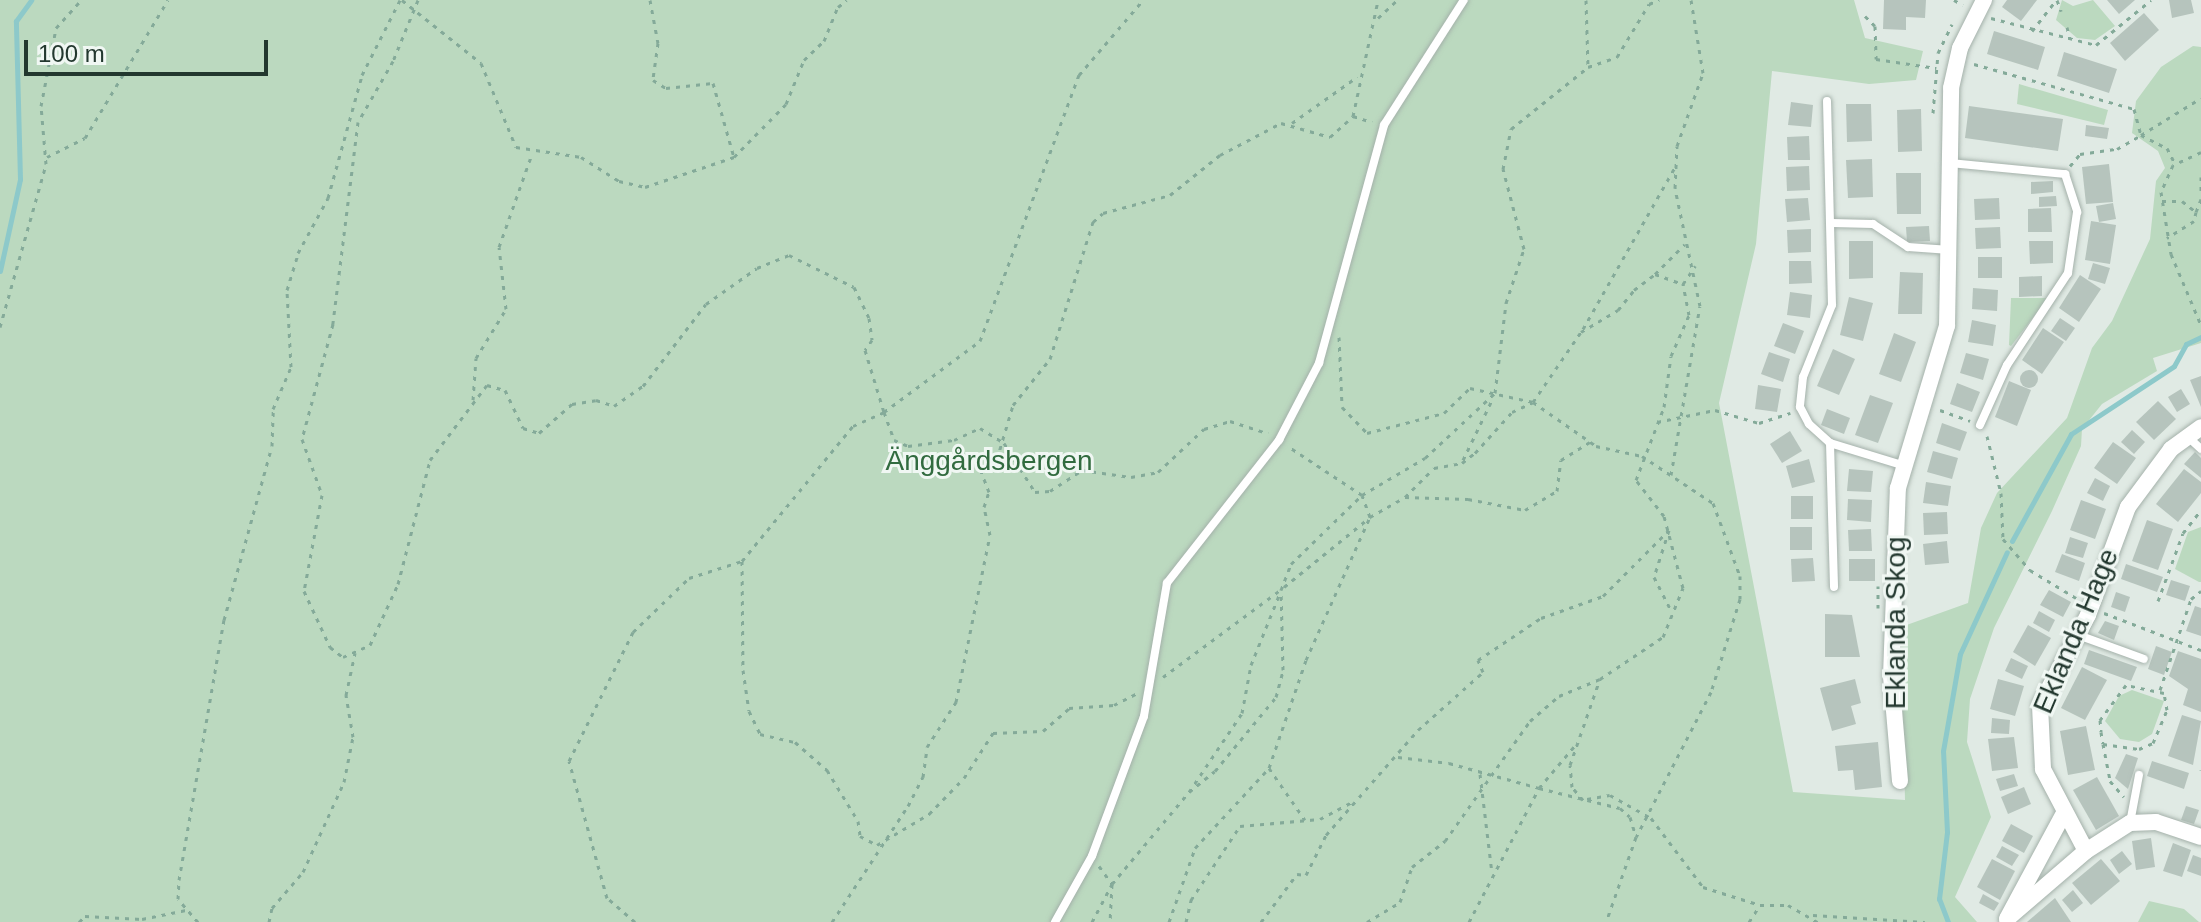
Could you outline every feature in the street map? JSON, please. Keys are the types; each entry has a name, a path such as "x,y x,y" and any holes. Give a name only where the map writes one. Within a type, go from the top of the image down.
{"street":[{"name":"Eklanda Skog","path":"1900,781 1891,676 1902,465 1943,347 1950,250 1946,162 1952,78 1975,6"},
{"name":"Eklanda Hage","path":"2086,851 2043,769 2037,725 2048,685 2077,635 2128,507 2194,432"},
{"path":"2064,813 2007,919 2086,851 2130,823 2156,822 2201,837"},
{"path":"2036,861 2056,877"}],"lane":[{"path":"1055,922 1092,856 1144,716 1145,690 1167,583 1279,440 1319,363 1384,125 1464,0"},
{"path":"1827,101 1832,305 1803,377 1800,407 1830,443 1902,465"},
{"path":"1946,162 2065,174 2077,212 2071,265 2007,365 1980,425"},
{"path":"1832,223 1873,224 1908,247 1950,250"},
{"path":"2194,432 2201,449"},
{"path":"1830,443 1834,587"},
{"path":"2077,635 2144,659"},
{"path":"2130,823 2130,802 2139,775"}],"path":[{"path":"0,327 32,231 45,158 41,106 56,28 81,0"},
{"path":"45,158 85,138 168,0"},
{"path":"198,922 191,909 178,899 185,834 224,620 272,446 273,409 291,367 287,290 298,253 328,198 362,75 401,0 413,13 481,63 516,147 532,153 581,157 619,181 645,187 734,157 786,104 804,60 824,41 838,7 847,0"},
{"path":"418,0 358,122 333,324 302,439 322,495 304,591 330,647 343,657 370,645 398,584 430,460 487,385 505,390 523,428 539,433 572,404 626,401 706,304 757,268 789,255 854,287 869,318 872,340 865,350 884,412 894,440 908,446 954,440 980,428 1004,443 1035,492 1068,483 1082,470 1131,477 1158,472 1204,429 1230,421 1258,426 1362,495 1370,517 1306,660 1269,768 1195,848 1169,922"},
{"path":"650,0 658,43 653,80 666,88 713,83 734,157"},
{"path":"635,922 607,898 569,761 633,632 659,601 689,578 742,561 853,426 884,412 980,341 1079,75 1143,0"},
{"path":"832,922 877,845 908,806 923,777 927,747 956,702 990,535 984,507 989,492 977,460 997,459 1013,405 1050,359 1063,329 1068,288 1093,222 1103,213 1170,195 1220,155 1281,123 1330,137 1353,116 1357,77 1378,18 1378,0"},
{"path":"1378,18 1397,0"},
{"path":"1586,0 1588,67"},
{"path":"1462,463 1495,393 1506,303 1524,249 1503,169 1511,129 1588,67 1617,57 1649,4 1659,0"},
{"path":"877,845 929,814 964,778 993,733 1043,731 1069,708 1114,705 1145,690 1281,590 1370,517 1405,497 1434,468 1462,463 1512,412 1533,402 1581,332 1676,164 1703,73 1691,0"},
{"path":"1954,0 2032,31 2096,45 2151,0"},
{"path":"2032,31 2057,0"},
{"path":"2057,0 2061,11"},
{"path":"1865,16 1875,26 1876,59 1936,68 1933,122"},
{"path":"2067,27 2070,39"},
{"path":"1974,64 2134,109 2141,135 2167,148 2175,164"},
{"path":"1291,124 1357,77"},
{"path":"2065,174 2080,154 2117,149 2201,98"},
{"path":"1353,116 1384,125"},
{"path":"2201,152 2175,164 2162,201 2167,238 2201,325"},
{"path":"473,400 476,358 506,309 499,247 532,153"},
{"path":"1671,475 1700,306 1695,266 1685,244 1676,164"},
{"path":"2167,238 2194,221 2201,198 2201,177"},
{"path":"2162,201 2182,201 2196,212"},
{"path":"1581,332 1618,310 1685,244"},
{"path":"1367,922 1400,902 1412,867 1445,841 1530,721 1559,696 1600,679 1663,637 1671,609 1683,588 1669,530 1636,480 1642,456 1664,407 1663,383 1689,315 1683,284 1695,266"},
{"path":"1655,274 1683,284"},
{"path":"1338,322 1342,407 1367,433 1444,413 1470,388 1495,393 1533,402 1590,442 1642,456 1713,503 1740,576 1740,599 1711,692 1636,837 1606,922"},
{"path":"1189,792 1242,713 1251,665 1291,564 1362,495 1425,458 1495,393"},
{"path":"1657,422 1715,410 1759,423 1800,407"},
{"path":"1936,408 1980,425 1995,455 2003,539 2020,561"},
{"path":"1405,497 1468,499 1525,510 1557,491 1561,460 1590,442"},
{"path":"2158,601 2183,533 2201,510"},
{"path":"1669,530 1654,577 1671,609"},
{"path":"1261,922 1297,874 1306,875 1314,854 1355,801 1483,672 1478,660 1541,618 1603,596 1669,530"},
{"path":"742,561 743,670 749,711 760,734 795,742 827,770 858,821 860,836 877,845"},
{"path":"1092,922 1112,884 1189,792 1276,697 1283,670 1281,590"},
{"path":"2103,744 2139,749 2153,743 2167,710 2160,690 2191,599 2201,591"},
{"path":"269,922 272,908 303,872 344,782 353,737 346,695 355,653"},
{"path":"1583,800 1572,787 1570,765 1600,679"},
{"path":"2130,802 2110,781 2100,720 2117,689 2136,683 2160,690"},
{"path":"2148,738 2153,743"},
{"path":"1469,922 1539,788 1580,741"},
{"path":"1396,757 1492,775 1620,808 1636,837"},
{"path":"1269,768 1305,820"},
{"path":"1479,773 1492,873"},
{"path":"1583,800 1610,795 1647,815 1703,887 1760,905 1788,905 1813,915 1925,922"},
{"path":"1186,922 1191,900 1240,826 1305,820 1355,801"},
{"path":"1092,856 1112,884 1110,922"},
{"path":"1749,922 1760,905"},
{"path":"79,922 85,916 142,919 191,909"},
{"path":"1813,915 1818,922"}],"green space":[{"name":"Änggårdsbergen","path":"0,0 1854,0 1865,38 1923,51 1916,80 1869,84 1772,71 1756,244 1719,403 1793,792 1905,800 1901,627 1968,603 1981,528 1997,493 2067,418 2092,348 2112,321 2150,239 2156,181 2165,168 2158,151 2132,133 2136,101 2161,67 2193,46 2201,47 2201,343 2153,358 2157,371 2102,404 2082,429 2081,446 1994,628 1970,699 1967,742 1991,817 1955,897 1977,922 0,922"},
{"path":"2062,0 2073,6 2093,0 2115,26 2095,40 2077,38 2056,20"},
{"path":"2019,84 2108,110 2104,125 2017,104"},
{"path":"2011,298 2048,298 2011,346 2009,345"},
{"path":"2201,527 2199,582 2175,569 2188,532"},
{"path":"2132,690 2164,701 2152,734 2139,742 2120,739 2105,721 2119,696"},
{"path":"2149,901 2184,909 2199,922 2138,922"}],"building":[{"path":"1884,0 1926,0 1925,18 1906,17 1906,30 1883,29"},
{"path":"2007,0 2037,0 2021,21 2002,7"},
{"path":"2107,0 2135,0 2119,14"},
{"path":"2169,0 2191,0 2194,13 2172,18"},
{"path":"2144,13 2159,30 2125,61 2110,43"},
{"path":"1994,31 2045,47 2038,70 1987,54"},
{"path":"2064,52 2117,69 2109,93 2057,76"},
{"path":"1791,102 1813,105 1811,127 1788,125"},
{"path":"1846,104 1871,104 1872,141 1847,142"},
{"path":"1969,106 2063,119 2058,151 1965,138"},
{"path":"1921,109 1922,151 1898,152 1897,110"},
{"path":"2086,125 2109,128 2107,139 2085,136"},
{"path":"1809,136 1810,160 1788,160 1787,137"},
{"path":"1872,159 1873,197 1848,198 1846,160"},
{"path":"2109,164 2113,202 2086,204 2082,167"},
{"path":"1809,166 1810,190 1787,191 1786,167"},
{"path":"1896,173 1921,173 1921,214 1897,214"},
{"path":"2053,181 2053,192 2031,194 2031,182"},
{"path":"2056,196 2057,206 2039,207 2039,197"},
{"path":"1808,198 1810,220 1787,222 1785,199"},
{"path":"1999,198 2000,219 1975,220 1974,199"},
{"path":"2113,203 2116,219 2099,222 2096,206"},
{"path":"2051,208 2052,232 2028,232 2028,209"},
{"path":"2091,221 2116,225 2110,264 2085,260"},
{"path":"1929,226 1930,241 1907,242 1906,227"},
{"path":"2000,227 2001,248 1976,249 1975,228"},
{"path":"1811,229 1811,252 1788,253 1787,230"},
{"path":"1849,241 1873,241 1873,278 1849,279"},
{"path":"2029,241 2053,241 2053,263 2030,264"},
{"path":"1978,257 2002,257 2002,278 1978,278"},
{"path":"1789,261 1811,261 1812,283 1789,284"},
{"path":"2093,263 2110,268 2105,284 2088,279"},
{"path":"1900,272 1923,273 1922,314 1898,314"},
{"path":"2080,275 2101,289 2079,322 2059,308"},
{"path":"2042,276 2042,296 2019,297 2019,277"},
{"path":"1973,288 1998,290 1997,311 1972,309"},
{"path":"1790,292 1812,295 1810,318 1787,315"},
{"path":"1849,297 1873,303 1863,341 1840,335"},
{"path":"2060,318 2075,328 2066,341 2051,331"},
{"path":"1972,320 1996,325 1993,346 1968,342"},
{"path":"1783,323 1804,331 1795,354 1774,346"},
{"path":"2043,328 2064,342 2042,374 2022,360"},
{"path":"1894,333 1916,342 1901,382 1879,374"},
{"path":"1833,349 1855,359 1839,395 1817,386"},
{"path":"1769,352 1790,359 1783,382 1761,374"},
{"path":"1966,353 1989,359 1983,380 1960,373"},
{"path":"2029,370 2038,379 2029,388 2020,379"},
{"path":"2201,376 2201,407 2190,380"},
{"path":"2009,381 2031,390 2017,426 1995,417"},
{"path":"1957,383 1980,392 1972,412 1950,404"},
{"path":"1758,385 1781,389 1777,412 1755,409"},
{"path":"2181,389 2190,404 2177,412 2168,397"},
{"path":"1870,395 1893,403 1878,443 1855,435"},
{"path":"2158,401 2176,419 2154,440 2136,422"},
{"path":"1827,409 1850,418 1844,434 1821,425"},
{"path":"1942,423 1967,432 1960,451 1936,443"},
{"path":"2132,430 2145,442 2134,454 2121,442"},
{"path":"1790,431 1802,451 1782,463 1770,444"},
{"path":"2113,442 2136,458 2117,484 2094,468"},
{"path":"1933,451 1958,458 1952,479 1927,472"},
{"path":"2195,452 2201,458 2201,478 2184,464"},
{"path":"1809,459 1815,482 1792,488 1786,466"},
{"path":"1849,469 1873,471 1871,492 1847,491"},
{"path":"2184,469 2201,482 2201,493 2178,522 2156,504"},
{"path":"2095,478 2110,486 2103,501 2087,493"},
{"path":"1926,482 1951,486 1948,506 1923,503"},
{"path":"1791,496 1813,496 1813,519 1791,519"},
{"path":"1848,499 1872,500 1871,522 1847,520"},
{"path":"2081,500 2106,509 2095,539 2070,530"},
{"path":"1947,512 1948,534 1924,535 1923,513"},
{"path":"2147,520 2173,529 2158,570 2132,561"},
{"path":"1790,527 1812,527 1812,550 1790,550"},
{"path":"1871,529 1872,551 1849,551 1848,530"},
{"path":"2070,537 2088,543 2083,558 2065,553"},
{"path":"1947,541 1949,563 1925,565 1923,544"},
{"path":"2062,554 2085,563 2079,581 2055,572"},
{"path":"1813,558 1815,581 1792,582 1791,559"},
{"path":"1849,559 1875,559 1875,581 1849,581"},
{"path":"2126,564 2163,577 2157,592 2121,579"},
{"path":"2171,580 2190,586 2185,601 2166,595"},
{"path":"2049,590 2071,602 2063,617 2040,605"},
{"path":"2116,592 2130,597 2125,612 2111,607"},
{"path":"2195,606 2201,608 2201,636 2186,631"},
{"path":"2039,611 2055,620 2049,632 2033,623"},
{"path":"1825,614 1852,615 1860,657 1825,657"},
{"path":"2105,621 2119,626 2114,640 2098,633"},
{"path":"2028,625 2051,638 2035,666 2013,652"},
{"path":"2156,646 2172,652 2164,675 2148,669"},
{"path":"2089,650 2137,667 2131,681 2084,664"},
{"path":"2178,651 2201,659 2201,712 2183,705 2188,689 2169,676"},
{"path":"2011,658 2028,666 2022,679 2005,671"},
{"path":"2082,667 2107,680 2085,720 2061,708"},
{"path":"1855,679 1861,703 1851,706 1856,724 1832,731 1820,688"},
{"path":"1998,679 2024,686 2015,716 1990,709"},
{"path":"2182,715 2201,721 2193,765 2168,756"},
{"path":"1992,718 2010,720 2009,734 1991,733"},
{"path":"2086,726 2095,770 2068,775 2060,731"},
{"path":"2014,737 2018,768 1992,771 1988,739"},
{"path":"1878,742 1882,787 1855,790 1853,770 1838,771 1835,746"},
{"path":"2126,754 2138,758 2128,789 2115,778"},
{"path":"2152,761 2189,773 2184,789 2147,776"},
{"path":"2014,774 2018,786 2000,791 1996,779"},
{"path":"2097,777 2119,816 2096,830 2073,790"},
{"path":"2024,787 2031,804 2008,814 2001,797"},
{"path":"2186,806 2199,810 2194,824 2181,820"},
{"path":"2011,824 2033,836 2024,853 2002,841"},
{"path":"2151,838 2155,867 2136,870 2132,841"},
{"path":"2173,843 2191,850 2182,877 2163,871"},
{"path":"2002,846 2019,855 2012,866 1996,857"},
{"path":"2122,851 2132,864 2119,874 2110,860"},
{"path":"2193,855 2201,858 2201,876 2187,871"},
{"path":"1992,859 2015,871 2000,900 1977,887"},
{"path":"2101,859 2120,881 2091,905 2072,883"},
{"path":"2073,890 2083,903 2072,912 2062,900"},
{"path":"1983,894 1999,903 1994,911 1979,903"},
{"path":"2055,898 2071,922 2027,922"}],"waterway":[{"path":"0,271 20,179 16,21 31,0"},
{"path":"2012,541 2071,434 2174,366 2186,344 2201,337"},
{"path":"1948,922 1939,899 1947,832 1943,751 1960,654 2007,552"}]}
